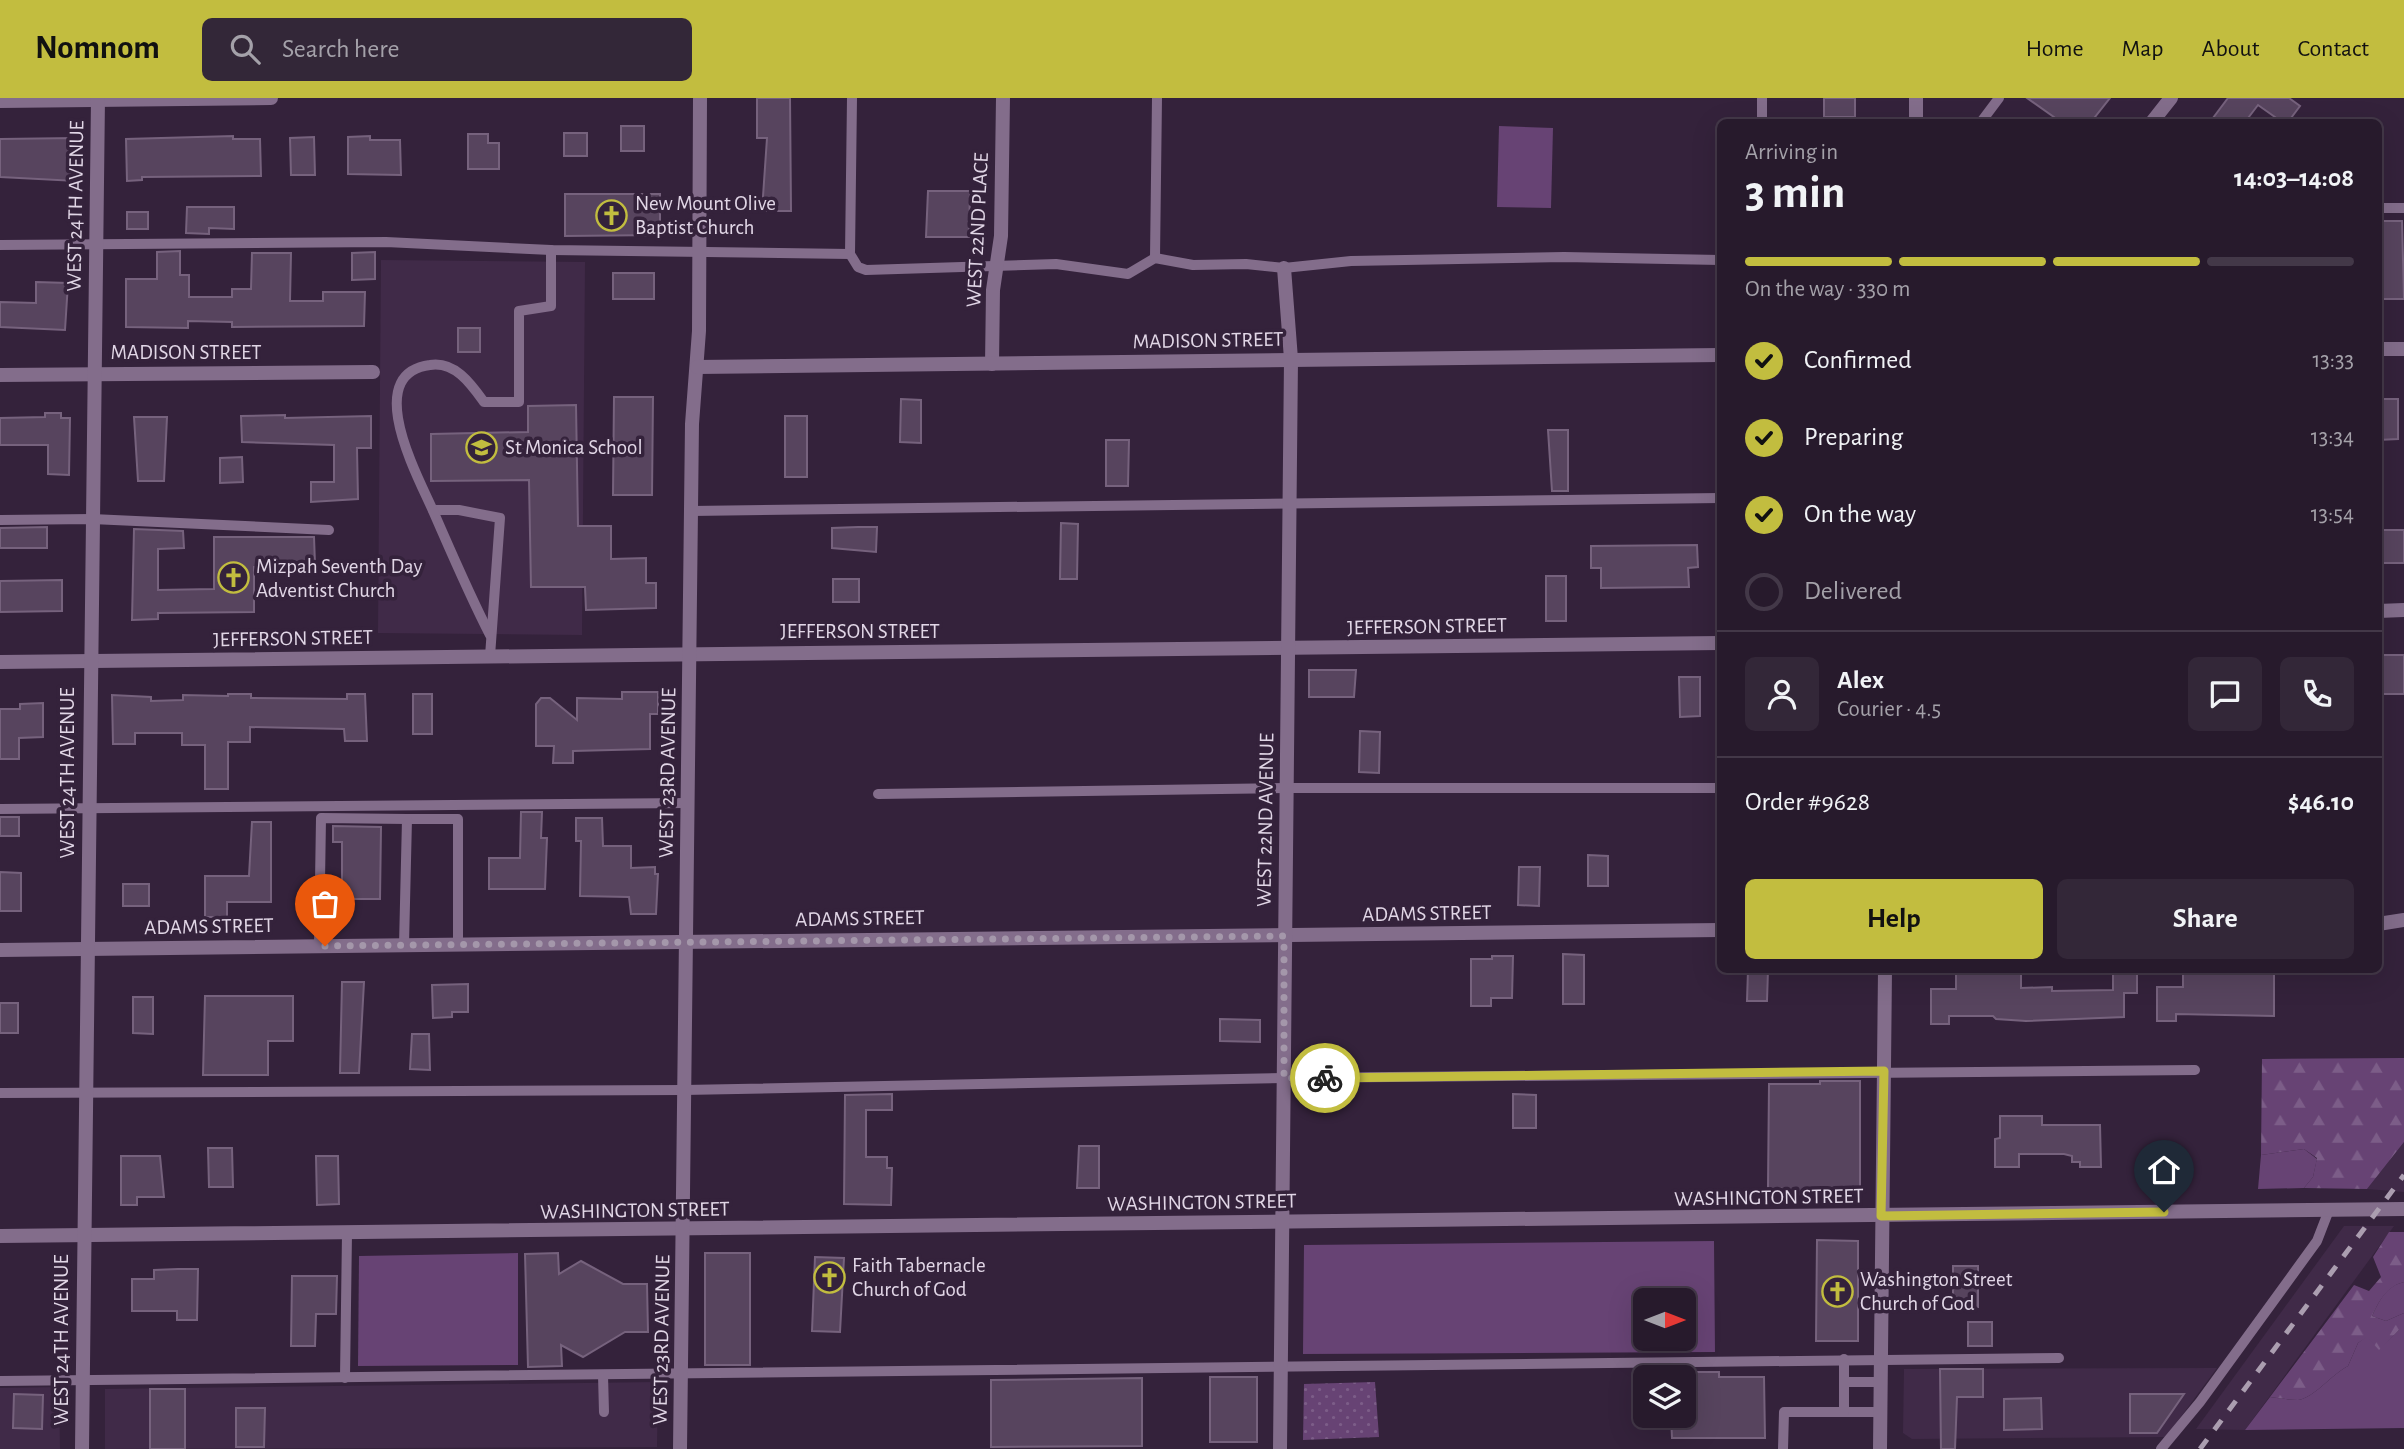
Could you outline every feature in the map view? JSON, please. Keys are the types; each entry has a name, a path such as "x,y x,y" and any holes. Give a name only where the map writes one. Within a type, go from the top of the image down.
{"street":[{"path":"0,101 271,98"},
{"name":"WEST 23RD AVENUE","path":"680,1449 691,511 700,252 700,98"},
{"name":"WEST 22ND PLACE","path":"992,364 993,290 1002,236 1003,98"},
{"path":"1916,98 1916,119"},
{"path":"2154,119 2171,98"},
{"name":"WEST 24TH AVENUE","path":"82,1449 82,1235 98,99"},
{"name":"WEST 22ND AVENUE","path":"1280,1449 1291,359 1284,268"},
{"path":"2382,349 2404,349"},
{"name":"MADISON STREET","path":"697,367 1717,355"},
{"name":"MADISON STREET","path":"0,375 373,372"},
{"path":"2382,611 2404,610"},
{"name":"JEFFERSON STREET","path":"0,662 1717,643"},
{"path":"2382,923 2404,920"},
{"name":"ADAMS STREET","path":"0,950 1717,930"},
{"path":"1880,1449 1885,973"},
{"name":"WASHINGTON STREET","path":"0,1236 2404,1209"}],"lane":[{"path":"852,98 850,254 858,267 866,270 1056,264 1128,274 1155,258 1193,265 1246,264 1284,268 1351,261 1564,257 1717,260"},
{"path":"1155,258 1157,98"},
{"path":"1762,98 1762,119"},
{"path":"1983,119 1999,98"},
{"path":"2382,208 2404,208"},
{"path":"0,245 386,242 551,250 850,254"},
{"path":"490,635 456,569 404,446 398,413 402,384 415,369 443,365 461,375 484,402 519,402 519,311 551,306 551,250"},
{"path":"691,511 1717,498"},
{"path":"433,510 459,510 500,518 490,656"},
{"path":"0,520 92,519 329,530"},
{"path":"878,794 1287,788 1717,788"},
{"path":"0,809 688,803"},
{"path":"319,946 321,818 458,820 458,944"},
{"path":"404,945 407,819"},
{"path":"0,1093 684,1090 1284,1078 2195,1070"},
{"path":"2161,1449 2200,1402 2318,1241 2329,1210"},
{"path":"345,1378 346,1233"},
{"path":"0,1381 2059,1358"},
{"path":"1843,1359 1843,1412"},
{"path":"604,1375 604,1412"},
{"path":"1843,1382 1881,1382"},
{"path":"1783,1449 1784,1412 1880,1412"}],"shaded area":[{"name":"St Monica School","path":"381,260 585,262 582,635 378,633"},
{"path":"2404,1142 2404,1192 2367,1189"},
{"path":"2344,1226 2394,1226 2245,1430 2196,1429"},
{"path":"2217,1368 2166,1437 1912,1439 1903,1433 1904,1369"},
{"path":"658,1382 657,1447 105,1449 105,1389"},
{"path":"59,1387 60,1449 0,1449 0,1388"}],"green space":[{"path":"1499,126 1553,128 1551,208 1497,207"},
{"path":"2404,1058 2404,1142 2367,1189 2304,1188 2313,1177 2317,1158 2304,1149 2261,1155 2262,1059"},
{"path":"2304,1149 2317,1159 2313,1177 2304,1188 2258,1189 2261,1155"},
{"path":"2389,1232 2404,1232 2404,1282 2388,1291 2372,1316 2386,1321 2404,1313 2404,1330 2399,1330 2379,1350 2367,1337 2358,1343 2348,1366 2304,1398 2295,1400 2270,1397 2354,1285 2369,1291 2381,1277 2373,1257"},
{"path":"1714,1241 1715,1352 1303,1354 1304,1245"},
{"path":"518,1253 518,1365 358,1366 359,1256"},
{"path":"2404,1282 2404,1313 2386,1321 2372,1316 2388,1291"},
{"path":"2399,1330 2404,1330 2404,1428 2245,1430 2270,1397 2295,1400 2304,1398 2348,1366 2358,1343 2367,1336 2379,1349"},
{"path":"1375,1382 1379,1437 1303,1440 1304,1384"}],"building":[{"path":"757,98 790,98 791,211 762,211 767,138 757,138"},
{"path":"1824,98 1855,98 1855,117 1824,117"},
{"path":"2027,98 2110,98 2093,119 2057,119"},
{"path":"2228,98 2289,98 2300,106 2290,119 2278,119 2258,105 2247,119 2212,119"},
{"path":"621,126 644,126 644,151 621,151"},
{"path":"564,133 587,133 587,156 564,156"},
{"path":"468,134 488,134 488,143 499,143 499,169 468,169"},
{"path":"233,136 233,139 260,139 261,176 142,177 142,180 127,181 126,139"},
{"path":"370,136 370,140 400,140 401,175 348,174 348,137"},
{"path":"314,137 315,175 291,175 290,138"},
{"path":"75,138 76,181 0,177 0,139"},
{"path":"928,191 970,191 969,237 926,237"},
{"name":"New Mount Olive Baptist Church","path":"565,194 660,194 660,235 565,236"},
{"path":"187,207 234,207 234,229 209,228 209,234 186,233"},
{"path":"127,212 148,212 148,229 127,229"},
{"path":"2382,221 2402,221 2404,299 2382,299"},
{"path":"180,251 180,275 189,275 189,297 232,297 232,289 251,289 252,253 291,253 290,301 323,301 323,292 365,292 364,326 232,327 232,322 188,321 188,328 126,327 126,279 157,279 157,252"},
{"path":"375,252 375,279 352,280 352,253"},
{"path":"613,273 654,273 654,299 613,299"},
{"path":"36,282 68,283 65,330 0,327 0,302 36,303"},
{"path":"458,328 480,328 480,352 458,352"},
{"path":"614,397 653,397 652,495 613,495"},
{"path":"901,399 921,400 921,443 900,442"},
{"path":"2382,399 2398,399 2398,439 2382,440"},
{"path":"576,405 578,526 611,526 611,559 646,558 646,583 656,583 656,608 586,610 585,587 531,587 529,480 431,481 431,434 528,432 528,406"},
{"path":"45,413 61,413 61,418 70,418 69,475 48,474 48,445 0,445 0,418 45,417"},
{"path":"285,415 285,418 371,416 371,448 357,448 358,499 311,502 311,482 334,482 334,445 242,442 241,416"},
{"path":"785,416 807,416 807,477 785,477"},
{"path":"134,417 167,417 164,481 138,481"},
{"path":"1548,430 1568,430 1568,491 1552,491"},
{"path":"1106,440 1129,440 1128,486 1106,486"},
{"path":"242,457 243,482 220,483 220,458"},
{"path":"1061,523 1078,524 1077,579 1060,579"},
{"path":"47,527 47,548 0,548 0,528"},
{"path":"877,527 876,552 832,548 832,528"},
{"path":"134,529 183,531 184,548 158,549 158,590 214,589 214,537 314,537 315,564 254,567 254,612 158,613 158,619 132,620"},
{"path":"2382,530 2404,530 2404,563 2382,563"},
{"path":"1697,545 1698,567 1688,568 1689,587 1601,588 1601,568 1591,568 1591,546"},
{"path":"1546,576 1566,576 1566,621 1546,621"},
{"path":"833,579 859,579 859,602 833,602"},
{"path":"62,580 62,611 0,612 0,581"},
{"path":"2382,655 2404,655 2404,694 2382,694"},
{"path":"1309,670 1356,670 1354,697 1309,697"},
{"path":"1679,677 1700,677 1700,716 1680,717"},
{"path":"622,692 658,692 658,714 650,714 650,749 573,751 573,763 553,763 554,746 536,746 536,704 541,698 550,698 577,720 577,698 622,699"},
{"path":"251,694 251,698 347,699 347,694 365,694 367,741 345,741 344,729 250,727 250,742 228,742 228,789 205,789 205,745 182,745 182,733 135,733 135,744 113,744 112,695 151,697 151,701 183,700 183,695"},
{"path":"413,694 432,694 432,734 413,734"},
{"path":"43,703 43,737 19,738 19,759 0,759 0,709 20,709 20,704"},
{"path":"1360,731 1380,732 1379,773 1359,772"},
{"path":"521,812 542,812 541,838 547,838 545,889 489,889 489,858 520,858"},
{"path":"0,817 19,817 19,836 0,836"},
{"path":"576,818 602,818 603,846 631,846 631,868 655,867 655,874 658,874 656,914 631,914 629,897 580,896 581,841 576,841"},
{"path":"252,822 271,822 271,902 227,902 227,917 205,917 205,876 249,876"},
{"path":"333,826 381,827 380,899 342,899 342,842 333,842"},
{"path":"1588,855 1608,856 1608,886 1588,886"},
{"path":"1519,867 1540,867 1539,906 1518,905"},
{"path":"0,872 21,873 21,911 0,911"},
{"path":"123,884 149,884 149,906 123,906"},
{"path":"1563,954 1584,955 1584,1004 1563,1004"},
{"path":"1492,956 1513,956 1512,998 1491,998 1491,1006 1471,1006 1471,959 1492,959"},
{"path":"1748,973 1768,973 1767,1001 1747,1001"},
{"path":"1956,973 2021,974 2021,988 2052,987 2052,991 2113,990 2113,973 2137,973 2137,993 2124,993 2124,1017 2026,1021 1996,1019 1993,1016 1949,1016 1949,1024 1931,1024 1931,989 1956,989"},
{"path":"2183,973 2274,973 2274,1016 2176,1014 2176,1021 2157,1021 2157,987 2183,987"},
{"path":"342,982 364,982 359,1073 340,1073"},
{"path":"468,984 468,1012 452,1012 452,1017 433,1018 432,985"},
{"path":"205,996 293,996 293,1041 268,1041 268,1075 203,1075"},
{"path":"133,997 153,997 153,1034 133,1033"},
{"path":"0,1003 18,1003 18,1033 0,1033"},
{"path":"1220,1019 1260,1020 1260,1042 1220,1041"},
{"path":"412,1034 429,1034 430,1070 410,1069"},
{"path":"1820,1081 1860,1081 1860,1195 1781,1194 1781,1188 1768,1188 1769,1084 1820,1084"},
{"path":"892,1094 892,1110 866,1110 866,1157 887,1157 887,1168 892,1168 891,1205 844,1204 845,1095"},
{"path":"1513,1094 1536,1095 1536,1128 1513,1128"},
{"path":"2000,1116 2042,1116 2042,1125 2100,1125 2101,1167 2080,1167 2080,1162 2072,1162 2072,1156 2064,1154 2019,1154 2019,1167 1995,1167 1995,1139 2000,1138"},
{"path":"1079,1146 1099,1146 1099,1188 1077,1188"},
{"path":"208,1148 232,1148 233,1187 209,1187"},
{"path":"121,1156 160,1156 164,1197 137,1197 137,1205 121,1205"},
{"path":"316,1156 338,1156 339,1204 317,1205"},
{"name":"Washington Street Church of God","path":"1817,1240 1858,1241 1858,1341 1816,1341"},
{"path":"558,1253 559,1274 581,1261 623,1284 647,1284 648,1332 625,1332 583,1357 561,1345 562,1366 528,1367 525,1254"},
{"path":"705,1253 750,1253 750,1365 705,1365"},
{"name":"Faith Tabernacle Church of God","path":"815,1257 844,1258 840,1332 812,1331"},
{"path":"1953,1266 1978,1266 1978,1307 1953,1307"},
{"path":"198,1269 197,1320 177,1320 177,1311 132,1311 132,1279 154,1279 154,1270"},
{"path":"292,1276 337,1276 336,1314 316,1314 315,1346 291,1346"},
{"path":"1968,1322 1992,1322 1992,1346 1968,1346"},
{"path":"1940,1369 1983,1369 1983,1397 1957,1397 1955,1449 1941,1449"},
{"path":"1696,1372 1719,1372 1719,1377 1764,1377 1765,1438 1672,1438 1672,1428 1696,1428"},
{"path":"1210,1377 1257,1377 1257,1442 1210,1442"},
{"path":"1142,1378 1142,1446 991,1447 991,1380"},
{"path":"150,1389 185,1389 185,1449 150,1449"},
{"path":"14,1394 43,1395 42,1429 13,1428"},
{"path":"2130,1394 2184,1394 2157,1433 2130,1433"},
{"path":"2041,1398 2042,1429 2004,1430 2004,1399"},
{"path":"236,1408 265,1408 264,1447 236,1447"}],"railway":[{"path":"2200,1449 2404,1175"}],"way so far":[{"path":"325,946 1284,936 1284,1078 1325,1078"}],"place":[{"name":"New Mount Olive Baptist Church","path":"612,215"},
{"name":"St Monica School","path":"482,447"},
{"name":"Mizpah Seventh Day Adventist Church","path":"233,578"},
{"name":"Faith Tabernacle Church of God","path":"829,1277"},
{"name":"Washington Street Church of God","path":"1837,1291"}],"route":[{"path":"1325,1078 1884,1071 1881,1216 2164,1212"}]}
